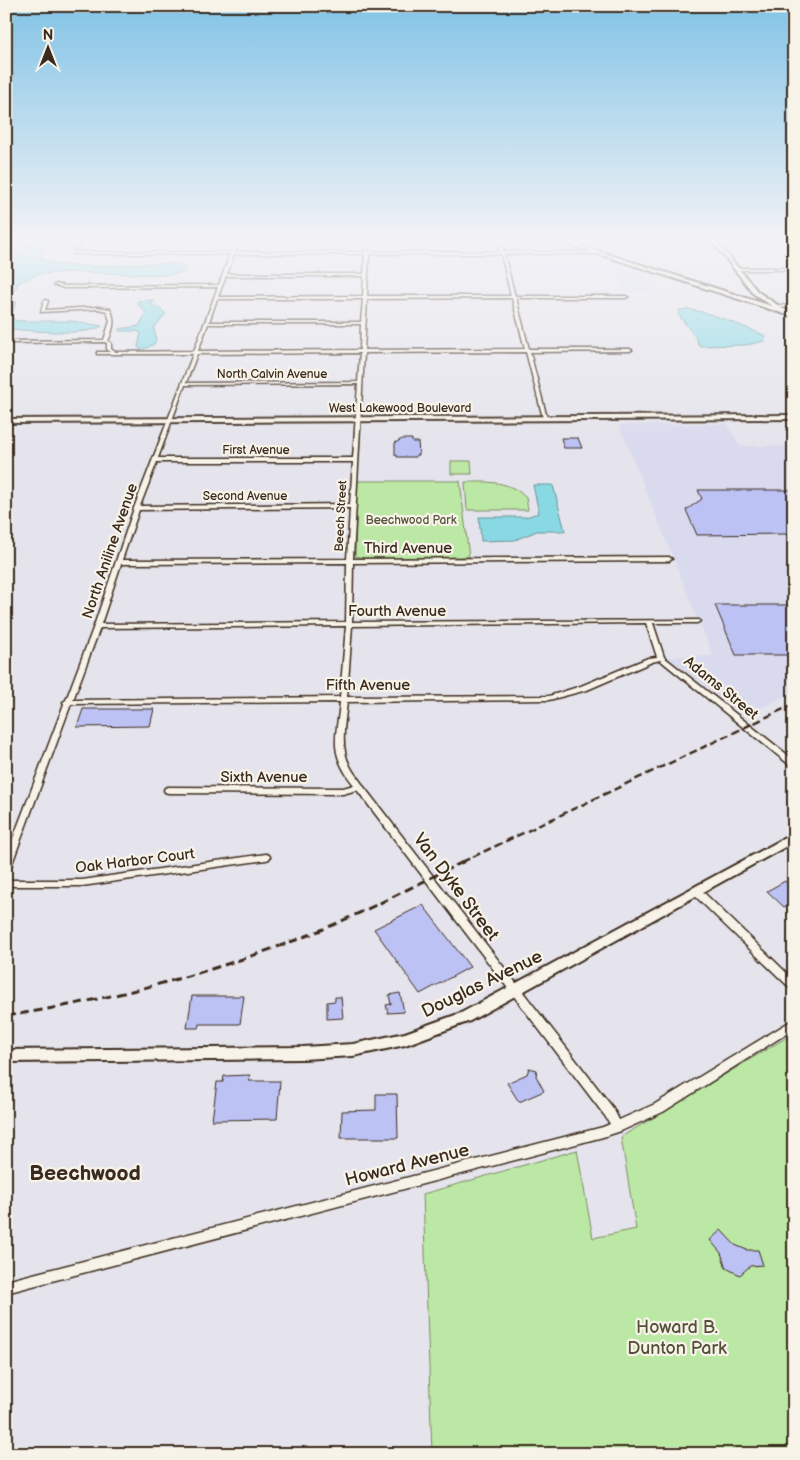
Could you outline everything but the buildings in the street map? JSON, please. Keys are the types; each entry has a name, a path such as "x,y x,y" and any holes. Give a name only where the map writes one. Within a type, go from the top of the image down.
{"main road":[{"path":"777,309 794,315"}],"street":[{"path":"43,309 42,311 81,309"},
{"path":"107,309 112,313 112,319 106,341 109,343 109,349 114,353"},
{"name":"North Aniline Avenue","path":"6,869 211,309"},
{"name":"Beech Street","path":"360,786 351,776 344,762 340,746 349,624 350,561 365,309"},
{"path":"517,309 545,418"},
{"path":"206,323 364,323"},
{"path":"6,342 106,341"},
{"path":"99,353 630,350"},
{"name":"North Calvin Avenue","path":"184,384 360,383"},
{"name":"West Lakewood Boulevard","path":"6,421 794,417"},
{"name":"First Avenue","path":"156,460 356,460"},
{"name":"Second Avenue","path":"137,508 353,506"},
{"name":"Third Avenue","path":"118,562 669,559"},
{"name":"Fourth Avenue","path":"96,626 697,621"},
{"name":"Adams Street","path":"649,622 660,658 794,764"},
{"name":"Fifth Avenue","path":"67,702 554,697 584,688 650,660 660,658"},
{"name":"Sixth Avenue","path":"168,790 343,791 360,786"},
{"name":"Van Dyke Street","path":"360,786 609,1112 618,1127"},
{"name":"Douglas Avenue","path":"6,1056 304,1054 354,1050 404,1040 441,1028 515,991 794,837"},
{"name":"Oak Harbor Court","path":"6,883 82,883 266,857"},
{"path":"696,892 794,986"},
{"name":"Howard Avenue","path":"6,1287 526,1153 618,1127 659,1108 794,1023"}],"shaded area":[{"path":"727,424 740,446 794,446 794,692 744,716 667,657 713,656 619,425"}],"green space":[{"path":"451,461 471,461 472,474 451,474"},
{"name":"Beechwood Park","path":"357,481 460,481 469,557 363,558 355,556"},
{"path":"465,482 498,483 513,488 526,498 528,510 467,510"},
{"name":"Howard B. Dunton Park","path":"794,1033 794,1451 786,1454 432,1454 423,1194 577,1150 593,1238 636,1229 621,1137"}],"water":[{"path":"6,309 13,309 11,314 14,320 72,321 102,326 70,332 6,329"},
{"path":"143,309 160,309 166,314 154,328 156,339 154,344 145,349 140,349 138,347 141,333 137,331 119,331 119,329 139,326 146,313"},
{"path":"688,309 716,316 764,335 765,341 746,345 699,346 696,338 678,314 680,310"},
{"path":"533,485 553,485 565,531 537,531 515,540 481,541 479,517 525,517 539,513"}],"railway":[{"path":"462,862 794,704"},
{"path":"6,1016 123,993 239,960 333,925 465,861"}],"district":[{"name":"Beechwood","path":"85,1173"}]}
